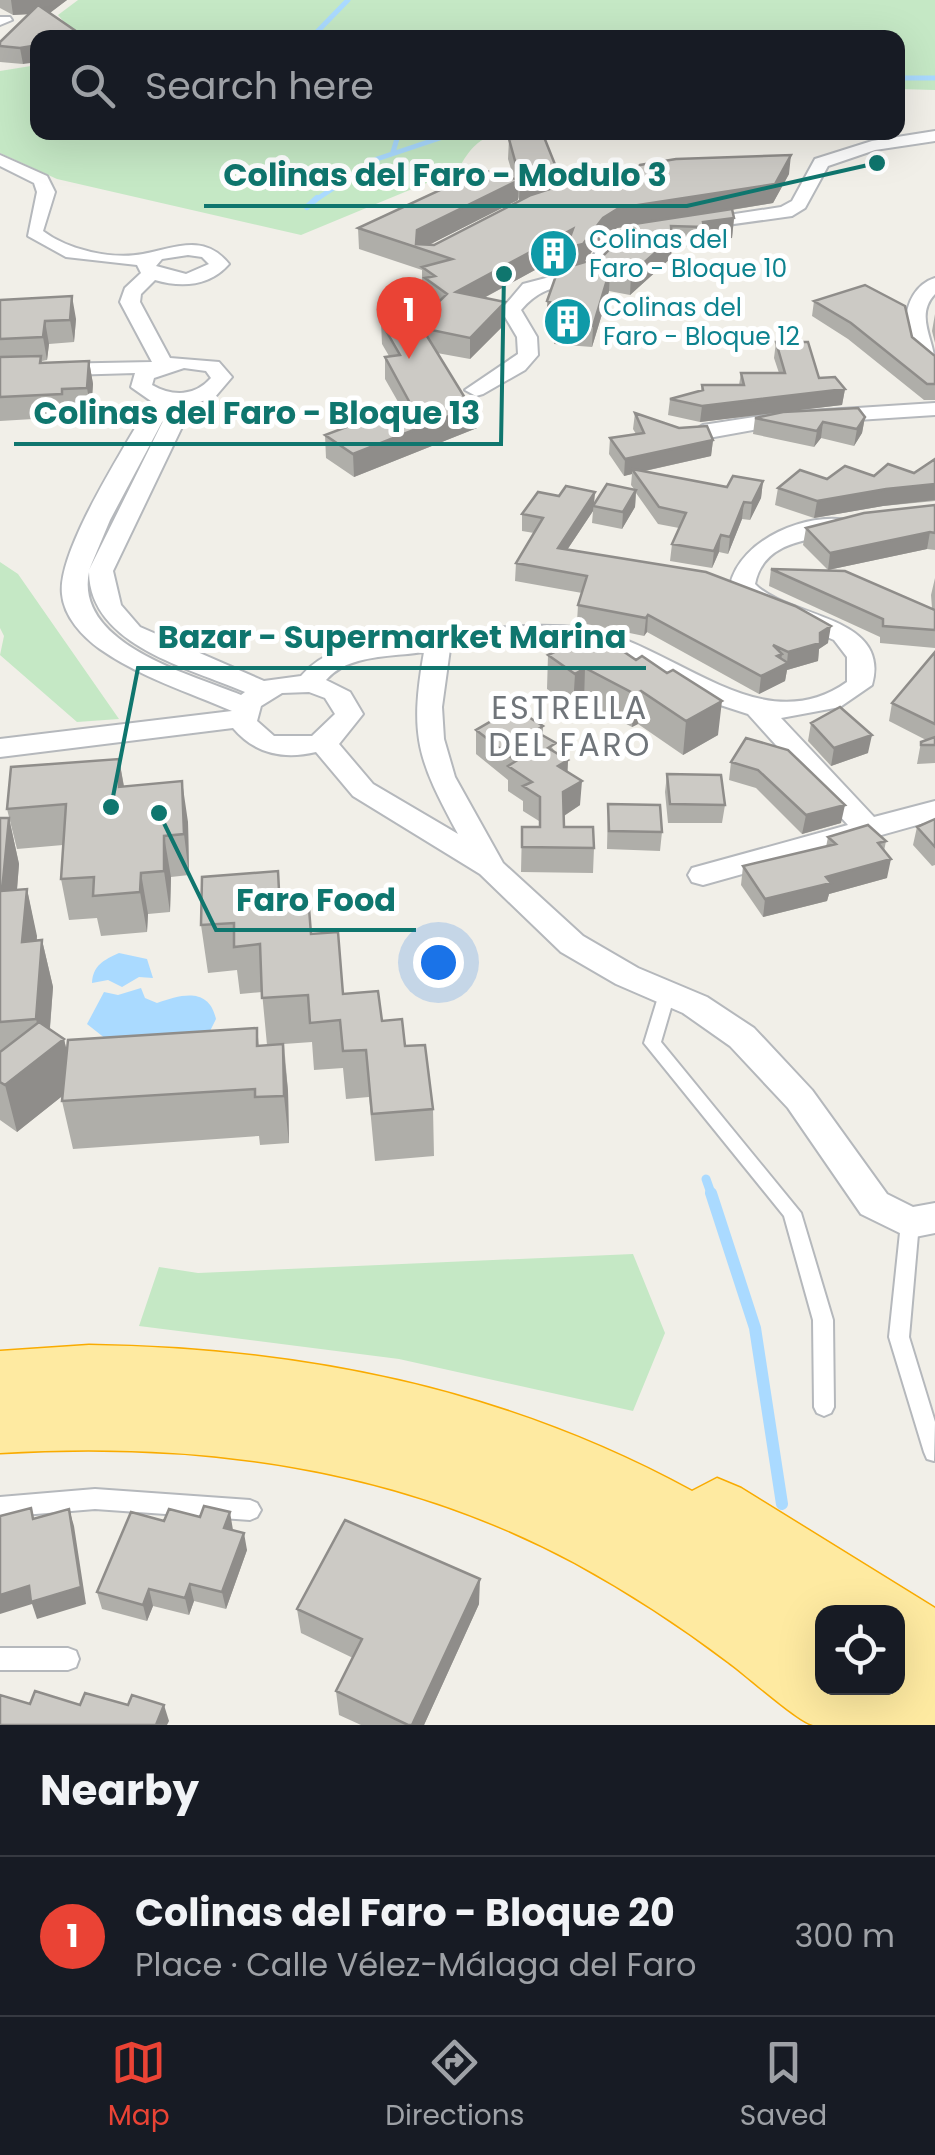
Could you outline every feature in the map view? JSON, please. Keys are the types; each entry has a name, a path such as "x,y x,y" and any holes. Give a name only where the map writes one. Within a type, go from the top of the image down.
{"highway":[{"path":"145,1372 294,1385 426,1414 560,1459 692,1527 815,1615"},
{"path":"0,1379 145,1372 288,1374 402,1388 535,1421 633,1464 729,1516 868,1605"},
{"path":"0,1424 126,1416 285,1432 415,1462 533,1506 676,1584 872,1725"},
{"path":"676,1584 768,1678 822,1725"},
{"path":"905,1629 935,1648"},
{"path":"905,1678 935,1700"}],"street":[{"path":"476,390 518,366 528,355 527,337 511,310 520,294 544,283 591,272 602,249 622,236 786,212 799,204 813,163 872,146 935,136"},
{"path":"0,160 41,180 46,192 34,221 34,232 45,242 157,271 153,302 166,365"},
{"path":"935,284 919,296 913,318 925,349 935,359"},
{"path":"0,371 125,365 166,365 212,366 222,377 214,390 174,398 141,386 144,375 166,365"},
{"path":"174,398 80,562 73,587 76,606 88,624 110,644 251,705"},
{"path":"703,432 780,418 935,408"},
{"path":"0,748 251,705 308,684 327,662 346,654 561,634 617,642 645,652 719,699 758,710 804,708 848,694 859,685 862,662 856,646 733,583 750,558 766,546 789,537 872,521"},
{"path":"438,646 428,707 430,739 441,777 492,868"},
{"path":"251,705 248,732 272,745 322,742 345,725 346,704 338,694 308,684"},
{"path":"758,710 869,830"},
{"path":"322,742 363,790 492,868 572,944 695,1005 742,1037 800,1100 874,1204 923,1220"},
{"path":"703,875 935,810"}],"lane":[{"path":"667,994 652,1043 792,1213 823,1320 824,1407"},
{"path":"923,1220 899,1337 934,1452"},
{"path":"0,1507 94,1499 250,1510"},
{"path":"0,1659 68,1660"}],"green space":[{"path":"78,0 935,0 935,90 905,89 905,30 71,30 58,15"},
{"path":"30,66 30,140 484,140 458,170 301,235 57,179 0,153 0,71"},
{"path":"0,562 18,574 119,719 77,722 0,655 4,636 0,628"},
{"path":"633,1254 665,1333 633,1411 399,1359 139,1326 159,1267 198,1273"}],"water":[{"path":"119,953 147,959 153,978 139,977 122,987 108,980 92,983 97,967"},
{"path":"141,988 145,998 157,1003 176,997 201,998 216,1019 209,1033 106,1039 87,1024 104,992 118,995"}],"building":[{"path":"38,5 74,30 30,30 30,46 20,48 0,46"},
{"path":"509,140 545,140 556,167 520,179"},
{"path":"791,155 775,184 619,208 603,218 583,244 566,248 573,229 456,292 505,302 470,338 422,328 465,398 477,405 353,454 325,435 410,403 385,357 400,355 381,322 416,318 418,322 447,294 425,278 435,276 422,267 452,259 358,228 483,170 519,180 417,230 416,244 434,245 531,195 596,174 631,175 640,165 676,159"},
{"path":"732,209 734,218 703,222 704,227 671,226 672,238 631,274 610,270 593,326 555,322 557,316 551,316 553,309 548,308 547,301 558,270 602,257 634,224"},
{"path":"865,285 905,306 912,337 935,356 935,384 927,384 851,323 814,301"},
{"path":"72,296 70,320 45,321 43,337 0,339 0,300"},
{"path":"776,342 808,342 819,378 835,377 845,389 702,406 670,399 703,390 702,385 744,385 741,373 785,373"},
{"path":"41,356 40,363 89,361 87,388 62,389 62,394 0,397 0,357"},
{"path":"858,408 865,417 857,429 823,422 817,431 755,418 783,412"},
{"path":"635,413 679,428 707,426 713,440 625,459 610,438 644,433"},
{"path":"935,459 935,484 817,501 778,488 800,470 827,479 845,466 874,476 888,464 914,473"},
{"path":"632,469 727,487 733,476 763,481 752,503 744,502 730,537 721,535 714,551 672,544 686,513 659,507"},
{"path":"607,484 636,490 623,512 593,506"},
{"path":"566,486 595,492 558,548 706,572 795,606 831,626 820,633 820,643 788,652 773,645 782,654 777,656 788,663 761,676 648,615 646,618 578,605 587,576 516,563 543,518 522,514 538,492 559,496"},
{"path":"935,505 935,533 830,553 806,528 864,513"},
{"path":"771,569 845,571 935,610 935,630 883,626 883,619"},
{"path":"588,636 608,648 614,645 636,660 642,656 667,673 673,670 722,701 686,721 641,691 635,694 585,668 575,674 548,655"},
{"path":"935,652 935,724 892,703"},
{"path":"840,707 872,735 834,748 811,723"},
{"path":"514,708 543,726 535,731 556,743 548,748 568,760 558,766 582,781 563,792 564,827 593,827 594,848 522,847 522,827 540,827 540,797 523,786 532,782 508,766 516,761 476,730"},
{"path":"935,737 935,745 921,745 921,742"},
{"path":"746,738 788,750 845,805 806,815 758,770 731,762"},
{"path":"119,759 119,787 182,781 184,834 164,836 164,871 141,873 140,892 93,896 94,877 61,879 66,804 7,809 11,767"},
{"path":"667,774 721,775 725,805 670,804"},
{"path":"608,804 660,805 662,832 609,831"},
{"path":"0,818 9,818 2,891 27,889 22,942 42,940 36,1019 0,1022"},
{"path":"935,819 935,847 917,827"},
{"path":"868,825 886,841 878,843 891,859 826,877 831,883 765,899 743,866 836,844 828,837"},
{"path":"278,871 280,910 309,908 311,934 338,932 343,994 378,991 382,1021 402,1019 405,1046 425,1045 433,1109 372,1114 366,1050 343,1051 340,1020 310,1023 308,995 262,998 260,944 234,947 234,923 201,925 202,877"},
{"path":"39,1022 64,1039 5,1085 0,1082 0,1052"},
{"path":"257,1028 257,1046 283,1044 284,1096 255,1097 255,1089 62,1101 68,1040"},
{"path":"204,1506 230,1512 224,1528 244,1533 222,1592 190,1584 185,1598 149,1589 143,1605 97,1592 131,1512 164,1521 169,1509 200,1517"},
{"path":"31,1508 33,1519 69,1509 81,1587 31,1602 29,1586 0,1595 0,1516"},
{"path":"345,1520 480,1579 412,1725 336,1691 362,1639 297,1609"},
{"path":"35,1691 80,1705 85,1693 128,1705 132,1695 164,1705 156,1725 0,1725 0,1695 30,1704"}],"waterway":[{"path":"319,30 348,0"},
{"path":"905,78 935,78"},
{"path":"393,152 397,140"},
{"path":"314,201 377,159 434,140"},
{"path":"307,207 317,198"},
{"path":"706,1179 712,1195"},
{"path":"712,1195 755,1328 782,1504"}],"place":[{"name":"Colinas del Faro - Modulo 3","path":"877,163"},
{"name":"Colinas del Faro - Bloque 10","path":"554,253"},
{"name":"Colinas del Faro - Bloque 13","path":"504,274"},
{"name":"Colinas del Faro - Bloque 12","path":"568,321"},
{"name":"Colinas del Faro - Bloque 20","path":"409,359"},
{"name":"Bazar - Supermarket Marina","path":"111,807"},
{"name":"Faro Food","path":"159,813"}],"district":[{"name":"ESTRELLA DEL FARO","path":"570,726"}]}
